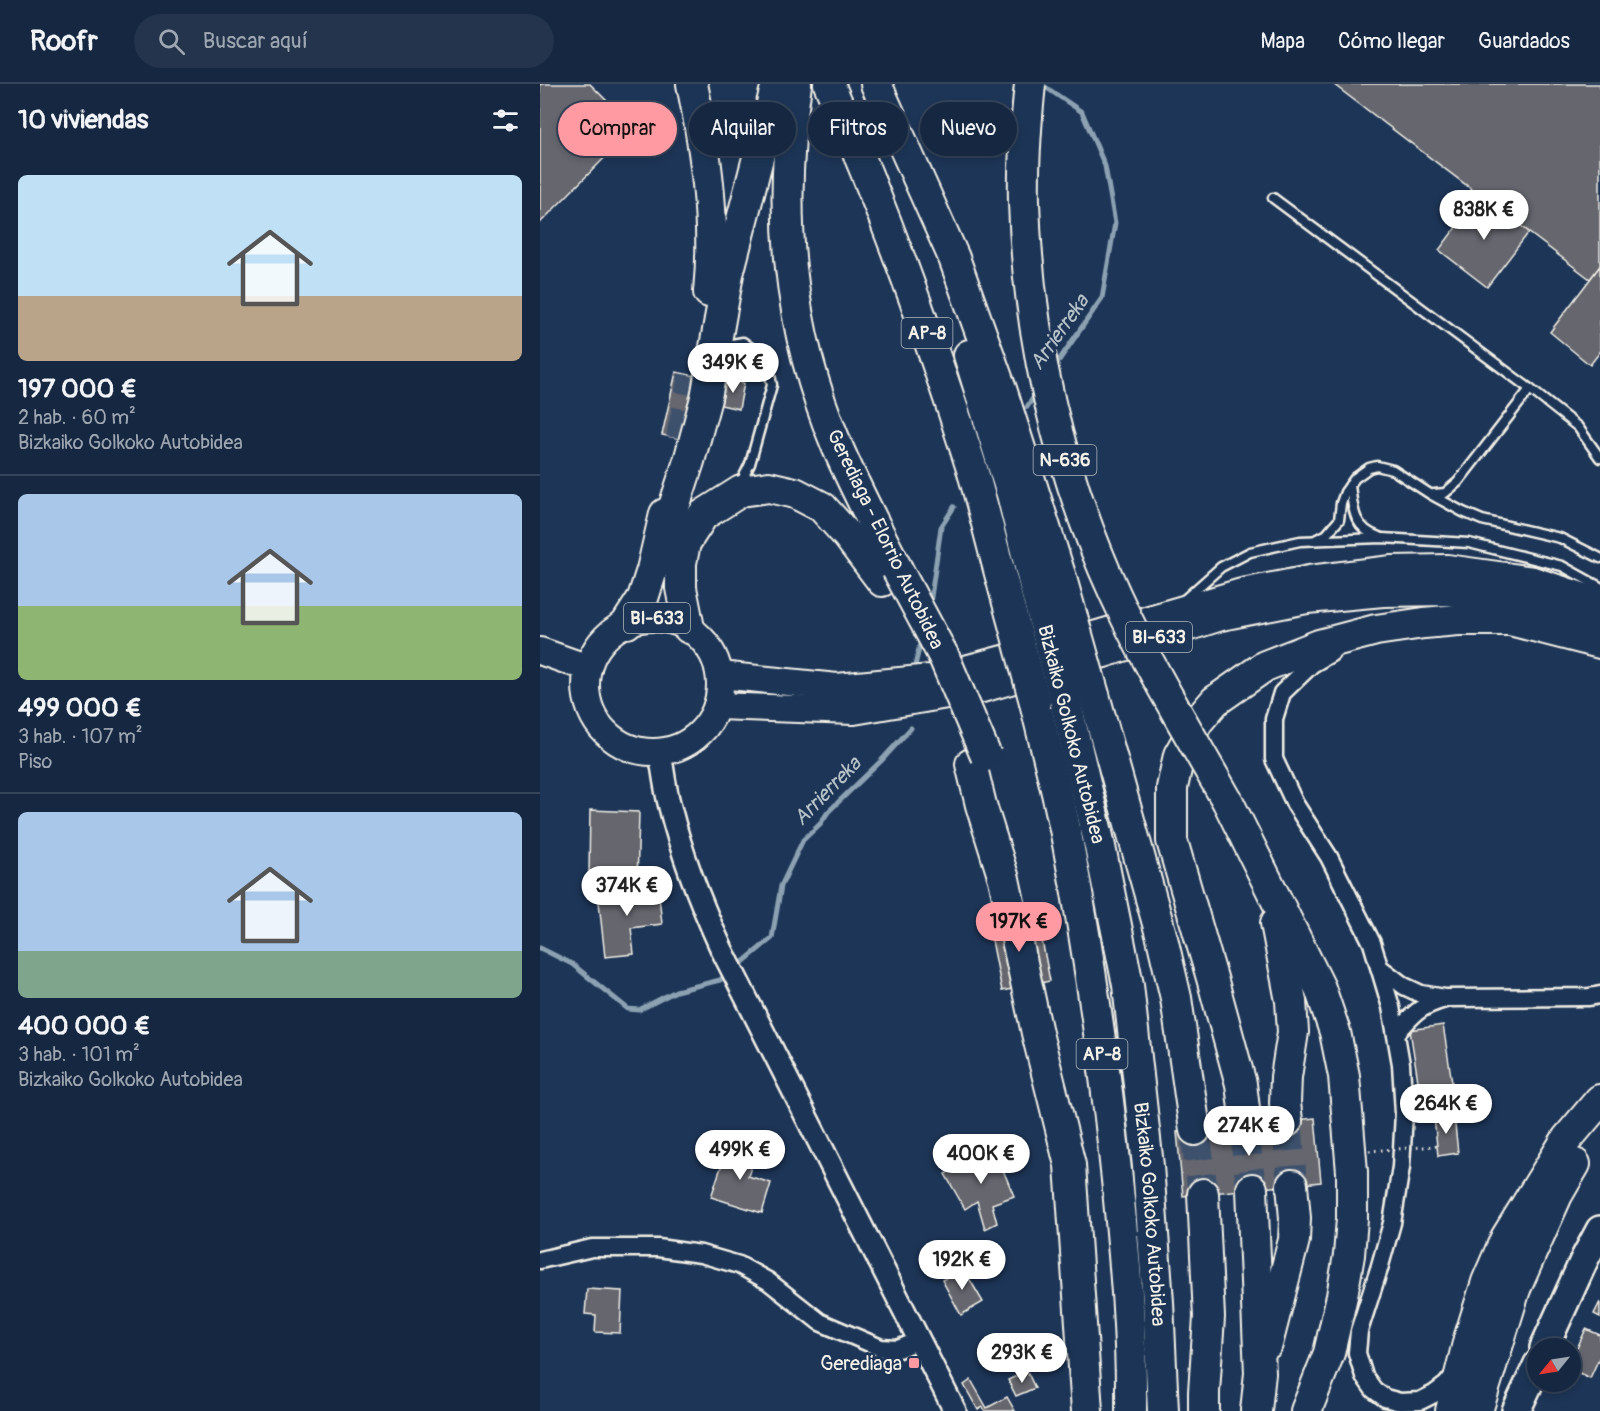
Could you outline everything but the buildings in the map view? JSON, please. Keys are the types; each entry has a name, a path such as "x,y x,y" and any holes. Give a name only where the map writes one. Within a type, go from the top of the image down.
{"highway":[{"path":"692,84 710,200 712,265 708,302 693,376"},
{"path":"777,84 778,102"},
{"path":"788,102 796,84"},
{"name":"Bizkaiko Golkoko Autobidea","path":"829,84 863,162 929,339 972,472 1035,702 1068,842 1092,983 1113,1141 1127,1280 1131,1411"},
{"name":"Bizkaiko Golkoko Autobidea","path":"863,84 901,170 959,324 1012,494 1047,580 1080,700 1098,837 1128,985 1148,1166 1163,1411"},
{"path":"876,84 954,258 1001,389 1047,580"},
{"name":"N-636","path":"1030,84 1024,201 1028,265 1045,381 1060,442 1087,524 1115,593 1149,663 1228,802 1258,863"},
{"path":"661,533 671,516 689,461 706,398 728,274 767,156"},
{"name":"Gerediaga - Elorrio Autobidea","path":"786,156 790,267 798,319 818,392 889,575"},
{"path":"627,623 643,597 652,570 681,439"},
{"path":"689,628 681,588 681,563 685,543 703,515 741,491 769,487 795,493 822,507 848,536 889,575 978,760 981,805 1004,879 1037,1033 1071,1165 1087,1411"},
{"path":"1246,1125 1241,1084 1172,841 1172,788 1179,755 1198,721 1215,701 1265,666 1318,645 1376,630 1458,620 1510,620 1600,643"},
{"path":"1080,700 1162,938 1176,998 1195,1130"},
{"path":"1258,863 1273,907 1291,1001 1293,1032 1286,1077 1287,1121"},
{"path":"1258,863 1320,988 1335,1032 1344,1076 1352,1172 1352,1219 1342,1296 1329,1353 1306,1411"},
{"path":"1451,1411 1461,1366 1487,1282 1506,1238 1567,1139 1600,1101"},
{"path":"1477,1411 1515,1289 1557,1195 1600,1123"},
{"path":"1256,1411 1260,1373 1294,1240 1292,1185"},
{"path":"1252,1189 1260,1373"},
{"path":"1203,1194 1209,1317 1203,1411"},
{"path":"1549,1338 1600,1230"},
{"path":"1516,1411 1527,1388"}],"main road":[{"name":"BI-633","path":"720,675 837,687 931,678 1101,633 1242,592 1309,579 1392,569 1447,568 1533,580 1600,602"},
{"name":"BI-633","path":"717,705 854,711 982,690 1221,617 1318,599 1383,593 1448,592 1529,602 1600,625"},
{"name":"BI-633","path":"659,618 675,621 689,628 704,641 714,657 720,675 717,705 709,723 695,738 679,747 660,752 638,751 619,742 603,729 591,710 587,690 588,668 596,650 610,634 627,623 643,619 659,618"},
{"path":"540,651 588,668"}],"street":[{"path":"1376,630 1312,664 1282,693 1274,719 1274,759 1295,804 1329,856 1372,943 1391,1007 1401,1064 1404,1113 1401,1167 1392,1223 1359,1331 1357,1353 1364,1376 1385,1398 1400,1402 1420,1401 1446,1385 1461,1366"},
{"path":"660,752 670,806 705,914 955,1411"},
{"path":"1379,967 1404,986 1421,994 1446,998 1600,995"},
{"path":"1396,1034 1422,1007 1446,998"},
{"path":"540,1260 592,1248 658,1248 701,1254 739,1264 768,1281 820,1322 881,1348 898,1349 919,1340"}],"lane":[{"path":"1273,198 1578,427 1600,458"},
{"path":"714,350 743,342 761,355 769,369 772,385 750,464 735,495"},
{"path":"1430,494 1445,493 1458,482 1530,389"},
{"path":"1314,541 1326,535 1339,520 1341,503 1350,485 1361,472 1377,466 1393,470 1430,494 1482,520 1560,538 1600,558"},
{"path":"1350,485 1354,514 1359,523 1369,533 1382,538"},
{"path":"1165,615 1196,591 1221,567 1250,552 1300,541 1382,538 1469,543 1562,566 1600,587"}],"path":[{"path":"1369,1152 1437,1146"}],"waterway":[{"name":"Arrierreka","path":"1041,84 1082,112 1105,166 1115,223 1102,298 1053,369"},
{"name":"Arrierreka","path":"1027,407 1038,391"},
{"name":"Arrierreka","path":"930,604 941,527 954,507"},
{"name":"Arrierreka","path":"914,670 921,640"},
{"name":"Arrierreka","path":"737,967 772,938 781,886 803,840 911,728"},
{"name":"Arrierreka","path":"540,948 572,964 628,1009 639,1010 676,991 720,980 729,973"}],"tunnel":[{"path":"681,439 693,376"},
{"path":"1287,1121 1292,1185"},
{"path":"1246,1125 1247,1159 1252,1189"},
{"path":"1195,1130 1203,1194"}],"place":[{"name":"Gerediaga","path":"914,1363"}]}
